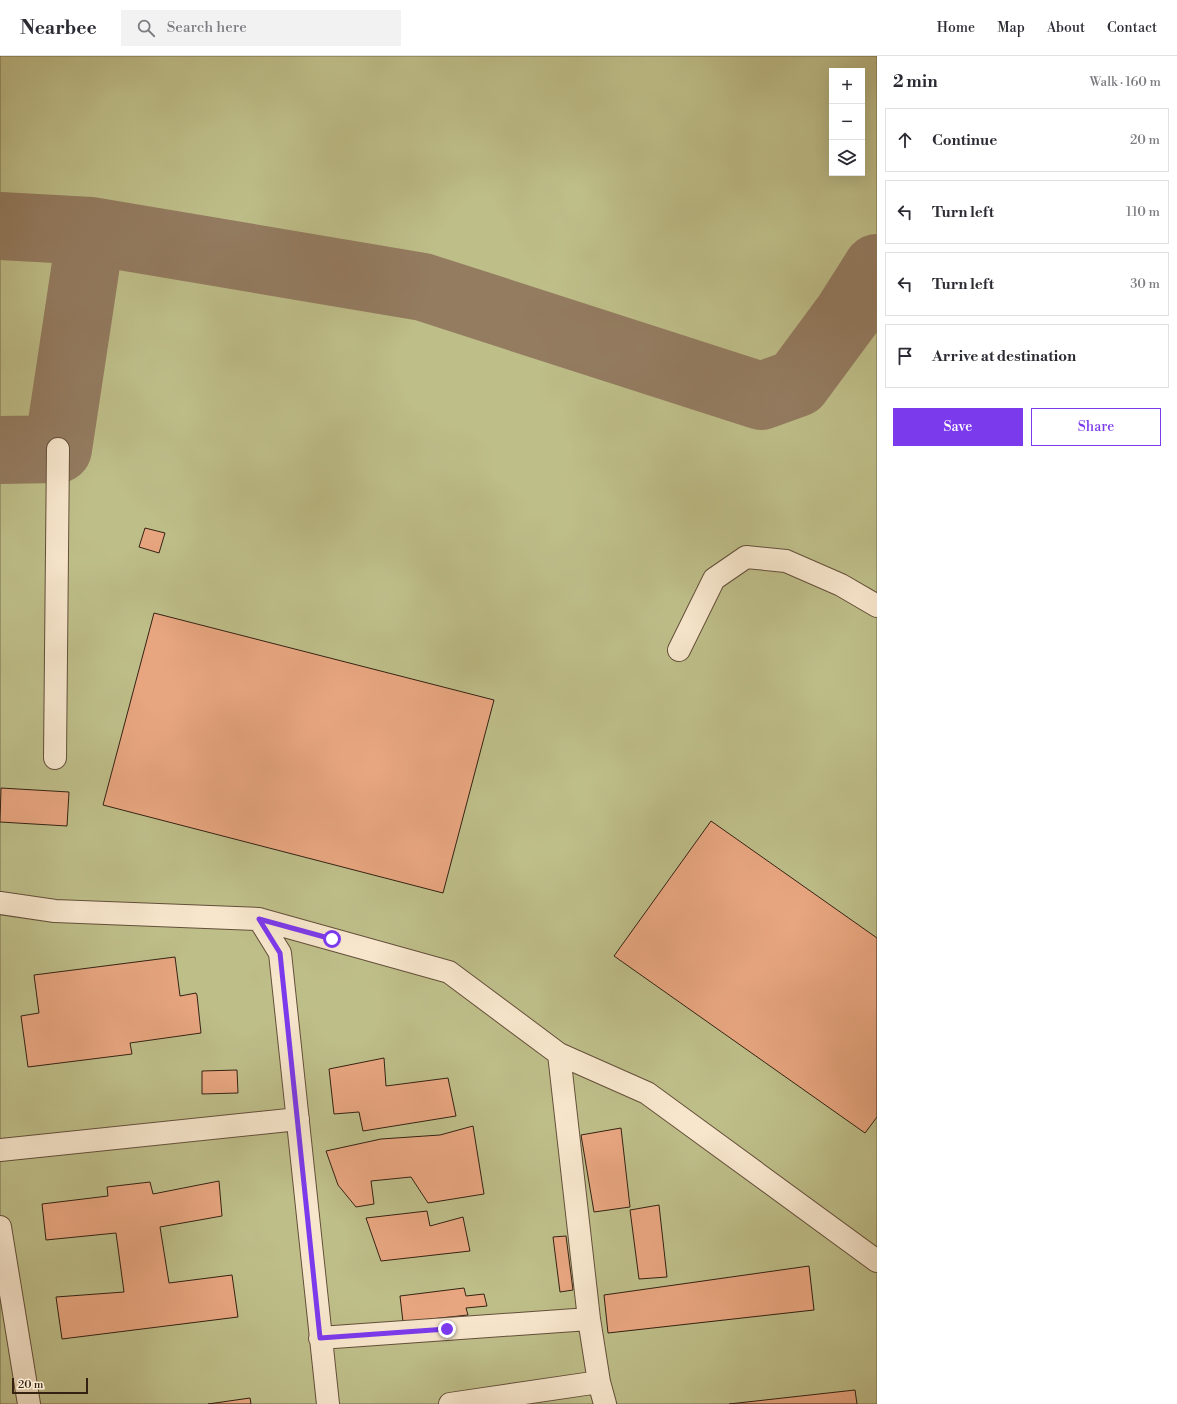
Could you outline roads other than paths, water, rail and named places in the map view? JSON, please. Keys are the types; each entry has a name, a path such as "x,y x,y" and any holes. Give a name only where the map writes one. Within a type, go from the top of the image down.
{"street":[{"path":"55,758 58,450"},
{"path":"679,650 714,579 746,557 786,561 841,585 877,606"},
{"path":"0,903 55,911 259,919 449,972 559,1054 647,1093 877,1261"},
{"path":"259,919 280,953 328,1404"},
{"path":"559,1054 589,1319 599,1382 605,1404"},
{"path":"0,1150 298,1119"},
{"path":"0,1228 29,1404"},
{"path":"320,1338 589,1319"},
{"path":"450,1404 599,1382"}]}
